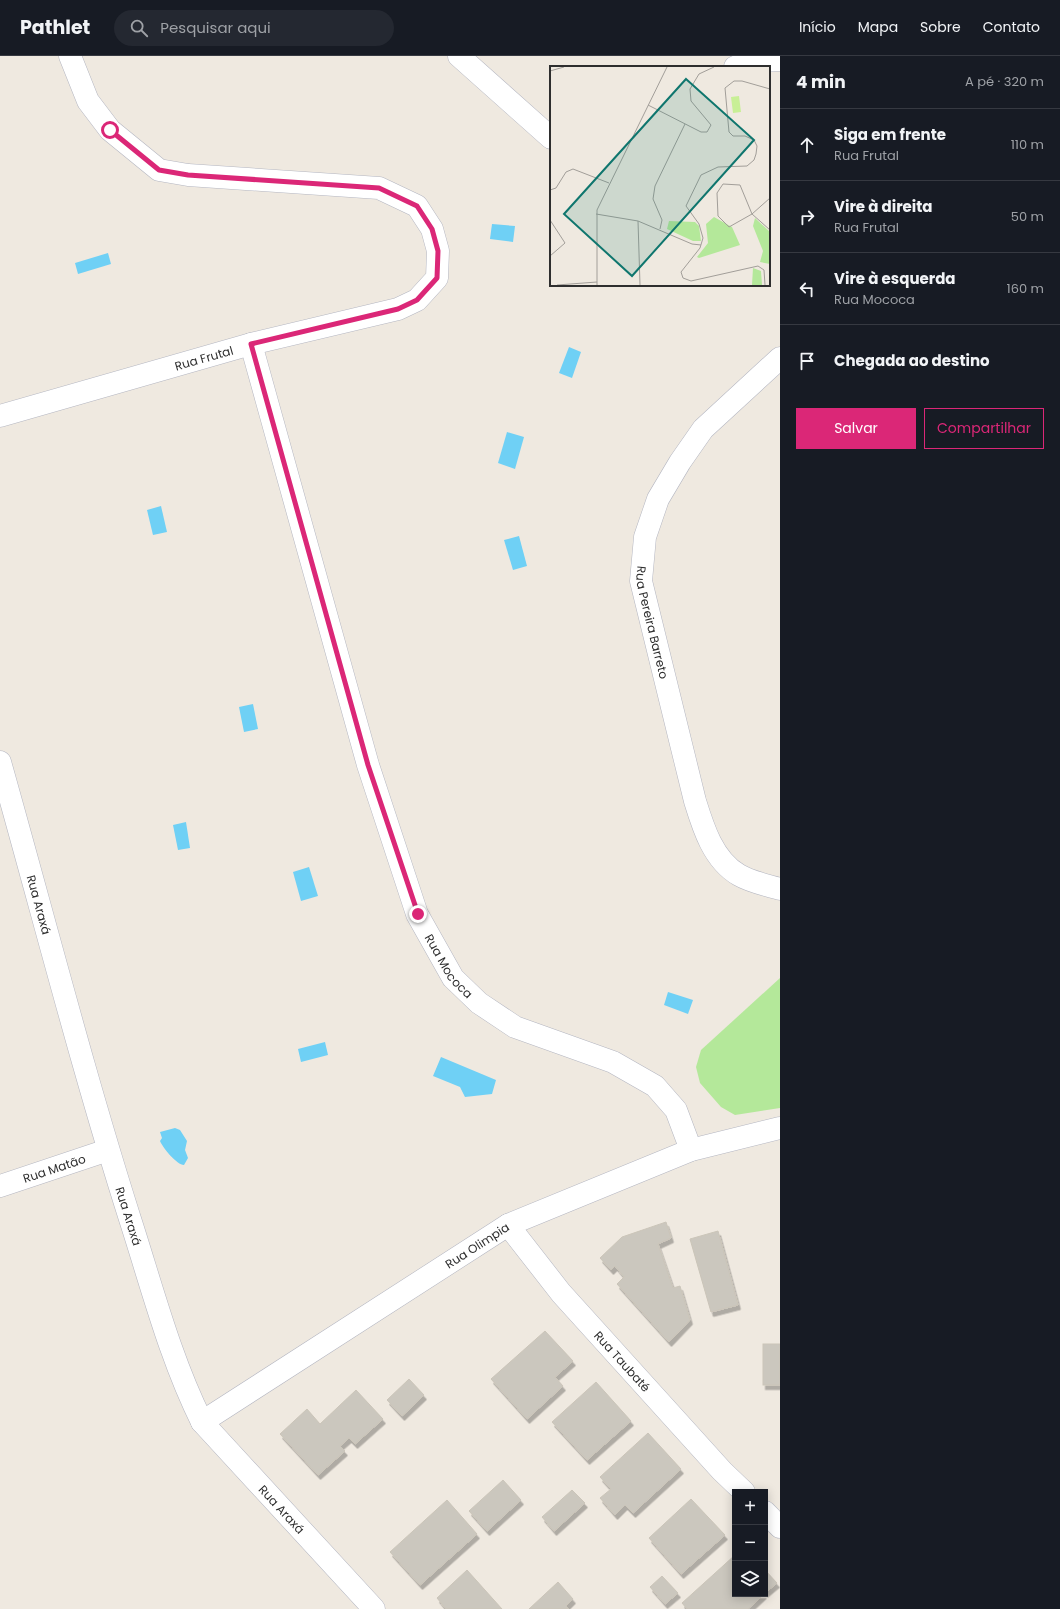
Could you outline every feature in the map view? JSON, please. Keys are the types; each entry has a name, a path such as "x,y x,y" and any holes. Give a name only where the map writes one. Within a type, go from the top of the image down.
{"street":[{"name":"Rua Frutal","path":"0,416 251,344 398,309 417,300 437,278 438,251 432,229 421,211 417,206 379,188 188,175 159,170 110,130 88,100 70,56"},
{"path":"459,56 550,137"},
{"path":"738,66 746,62 780,60"},
{"name":"Rua Mococa","path":"251,344 368,765 418,914 453,978 479,1004 515,1027 613,1062 655,1086 676,1110 691,1150"},
{"name":"Rua Pereira Barreto","path":"780,358 704,429 680,462 656,505 645,537 641,581 695,801 706,834 724,862 738,874 755,882 780,889"},
{"name":"Rua Araxá","path":"0,762 108,1150 186,1390 202,1422 374,1609"},
{"name":"Rua Olimpia","path":"202,1422 508,1225 691,1150 780,1128"},
{"name":"Rua Matão","path":"0,1186 108,1150"},
{"name":"Rua Taubaté","path":"508,1225 560,1293 722,1471 741,1489"},
{"path":"768,1515 780,1527"}],"green space":[{"path":"780,978 780,1108 735,1115 721,1107 700,1083 696,1067 701,1050"}],"water":[{"path":"492,224 515,226 513,242 490,239"},
{"path":"108,253 111,264 78,274 75,263"},
{"path":"569,347 581,352 572,378 559,373"},
{"path":"507,432 524,437 515,469 498,463"},
{"path":"161,506 167,532 153,535 147,510"},
{"path":"519,536 527,566 513,570 504,540"},
{"path":"253,704 258,729 244,732 239,707"},
{"path":"186,822 190,848 178,850 173,825"},
{"path":"309,867 318,896 301,901 293,872"},
{"path":"668,992 693,1000 688,1014 664,1005"},
{"path":"325,1042 328,1055 301,1062 298,1049"},
{"path":"441,1057 496,1080 492,1094 465,1097 460,1087 433,1076"},
{"path":"175,1128 180,1130 187,1141 185,1150 188,1158 184,1165 174,1159 167,1152 160,1141 162,1138 160,1132"}],"building":[{"path":"666,1222 671,1238 658,1244 673,1288 680,1286 690,1320 669,1342 617,1284 624,1277 615,1266 611,1270 600,1258 622,1237"},
{"path":"718,1231 738,1305 711,1312 690,1239"},
{"path":"545,1331 573,1361 555,1377 563,1386 527,1419 491,1379"},
{"path":"763,1344 780,1344 780,1385 763,1385"},
{"path":"409,1379 424,1395 402,1416 387,1400"},
{"path":"596,1382 631,1421 587,1460 552,1422"},
{"path":"356,1390 383,1419 355,1444 349,1438 340,1446 345,1451 318,1475 280,1434 307,1409 320,1424"},
{"path":"648,1433 681,1469 633,1513 625,1505 615,1515 600,1498 611,1489 600,1477"},
{"path":"503,1480 521,1500 487,1531 469,1511"},
{"path":"572,1490 585,1503 554,1531 542,1517"},
{"path":"691,1499 725,1535 681,1574 649,1538"},
{"path":"447,1500 477,1534 420,1585 390,1552"},
{"path":"732,1558 732,1597 761,1597 748,1609 687,1609 682,1603"},
{"path":"467,1570 502,1609 446,1609 437,1598"},
{"path":"768,1573 777,1583 768,1590"},
{"path":"662,1576 678,1593 665,1604 650,1587"},
{"path":"558,1582 573,1599 566,1606 569,1609 529,1609"}],"route":[{"path":"110,130 159,170 188,175 379,188 417,206 432,229 438,251 437,278 417,300 398,309 251,344 368,765 418,914"}]}
